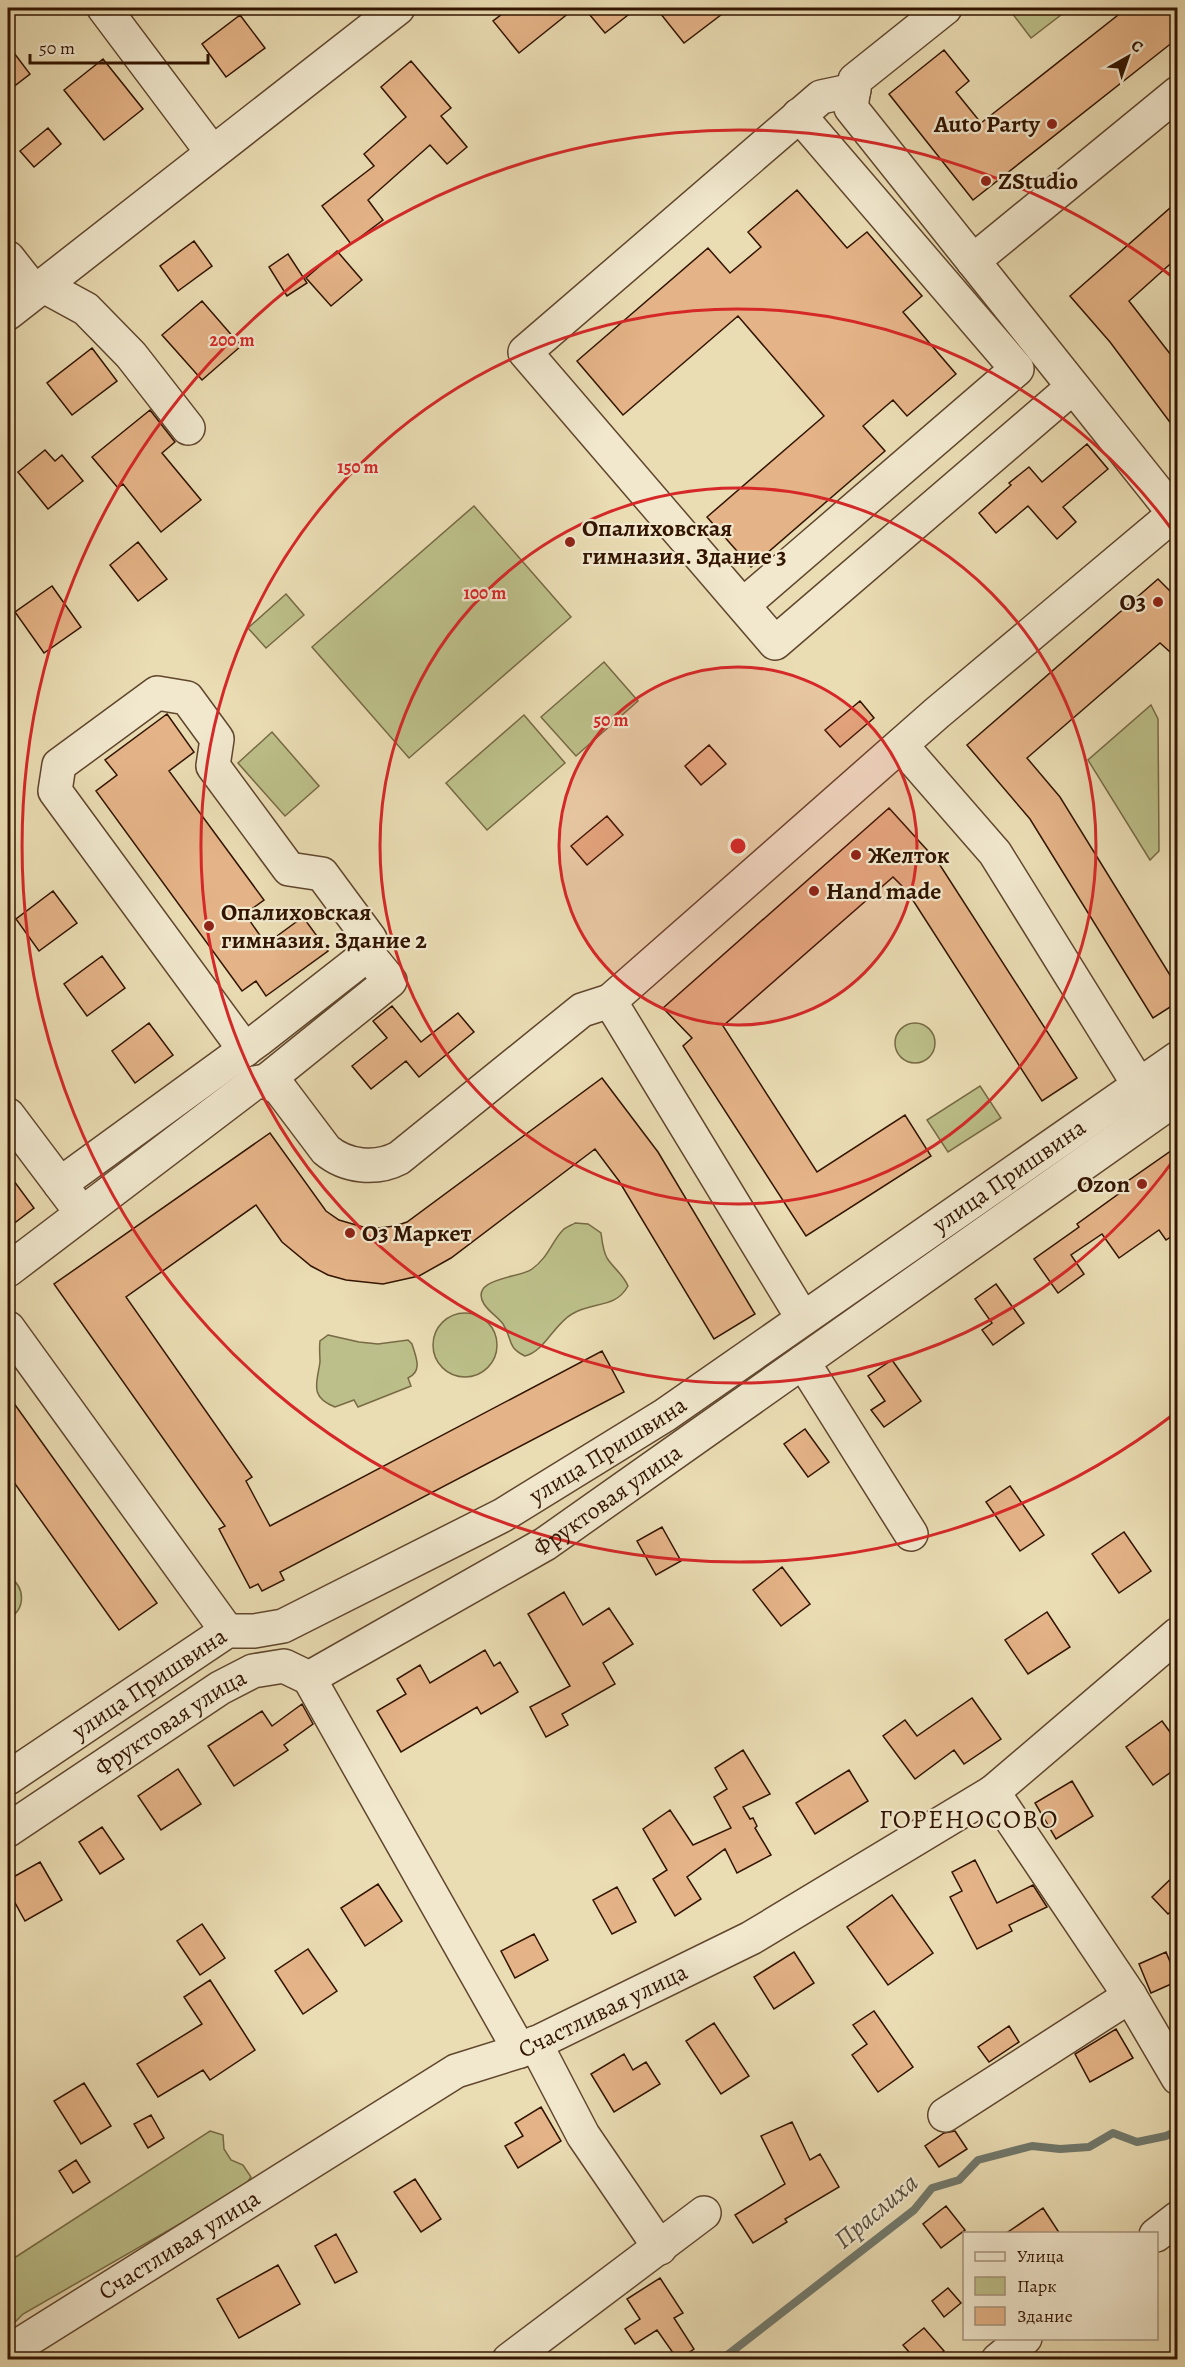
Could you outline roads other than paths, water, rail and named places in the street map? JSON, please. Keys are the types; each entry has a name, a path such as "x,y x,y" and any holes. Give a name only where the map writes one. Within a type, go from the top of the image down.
{"street":[{"path":"104,8 212,152"},
{"path":"8,313 398,8"},
{"path":"266,1081 280,1089 326,1150 334,1157 345,1162 373,1165 387,1164 399,1158 582,1010 610,1001 901,745 1176,516 851,108 855,80 945,8"},
{"path":"854,90 821,97 525,352 775,643 1073,387"},
{"path":"973,261 1178,93"},
{"path":"743,605 1017,369 799,115"},
{"path":"8,258 38,288 86,309 131,355 189,428"},
{"path":"8,1270 254,1083 266,1081 390,981 368,954 369,939 322,874 289,869 213,766 217,739 187,698 157,693 59,765 55,791 245,1050"},
{"path":"901,745 995,853 1139,1085"},
{"path":"60,1184 245,1050 368,954"},
{"path":"610,1001 802,1317"},
{"name":"улица Пришвина","path":"8,1778 227,1631 254,1631 283,1626 503,1515 665,1415 802,1317 1178,1058"},
{"name":"Фруктовая улица","path":"8,1830 220,1688 253,1671 284,1666 309,1678 545,1544 1178,1097"},
{"path":"8,1115 82,1213"},
{"path":"9,1335 227,1631"},
{"path":"802,1362 911,1534"},
{"name":"Счастливая улица","path":"8,2352 456,2071 527,2047 751,1938 993,1792 1178,1634"},
{"path":"309,1678 527,2047 583,2135 660,2248"},
{"path":"993,1792 1130,1996 1178,2078"},
{"path":"945,2115 1130,1996"},
{"path":"509,2360 704,2213"},
{"path":"1158,2233 1178,2218"},
{"path":"998,2360 1023,2340"}],"waterway":[{"name":"Праслиха","path":"721,2360 914,2210 932,2188 959,2180 978,2160 1032,2146 1060,2149 1089,2147 1113,2133 1137,2142 1166,2136 1178,2130"}],"place":[{"name":"Auto Party","path":"1052,124"},
{"name":"ZStudio","path":"986,181"},
{"name":"Опалиховская гимназия. Здание 3","path":"570,542"},
{"name":"О3","path":"1158,602"},
{"name":"Желток","path":"856,855"},
{"name":"Hand made","path":"814,891"},
{"name":"Опалиховская гимназия. Здание 2","path":"209,926"},
{"name":"Ozon","path":"1142,1184"},
{"name":"О3 Маркет","path":"350,1233"}],"district":[{"name":"ГОРЕНОСОВО","path":"969,1819"}]}
